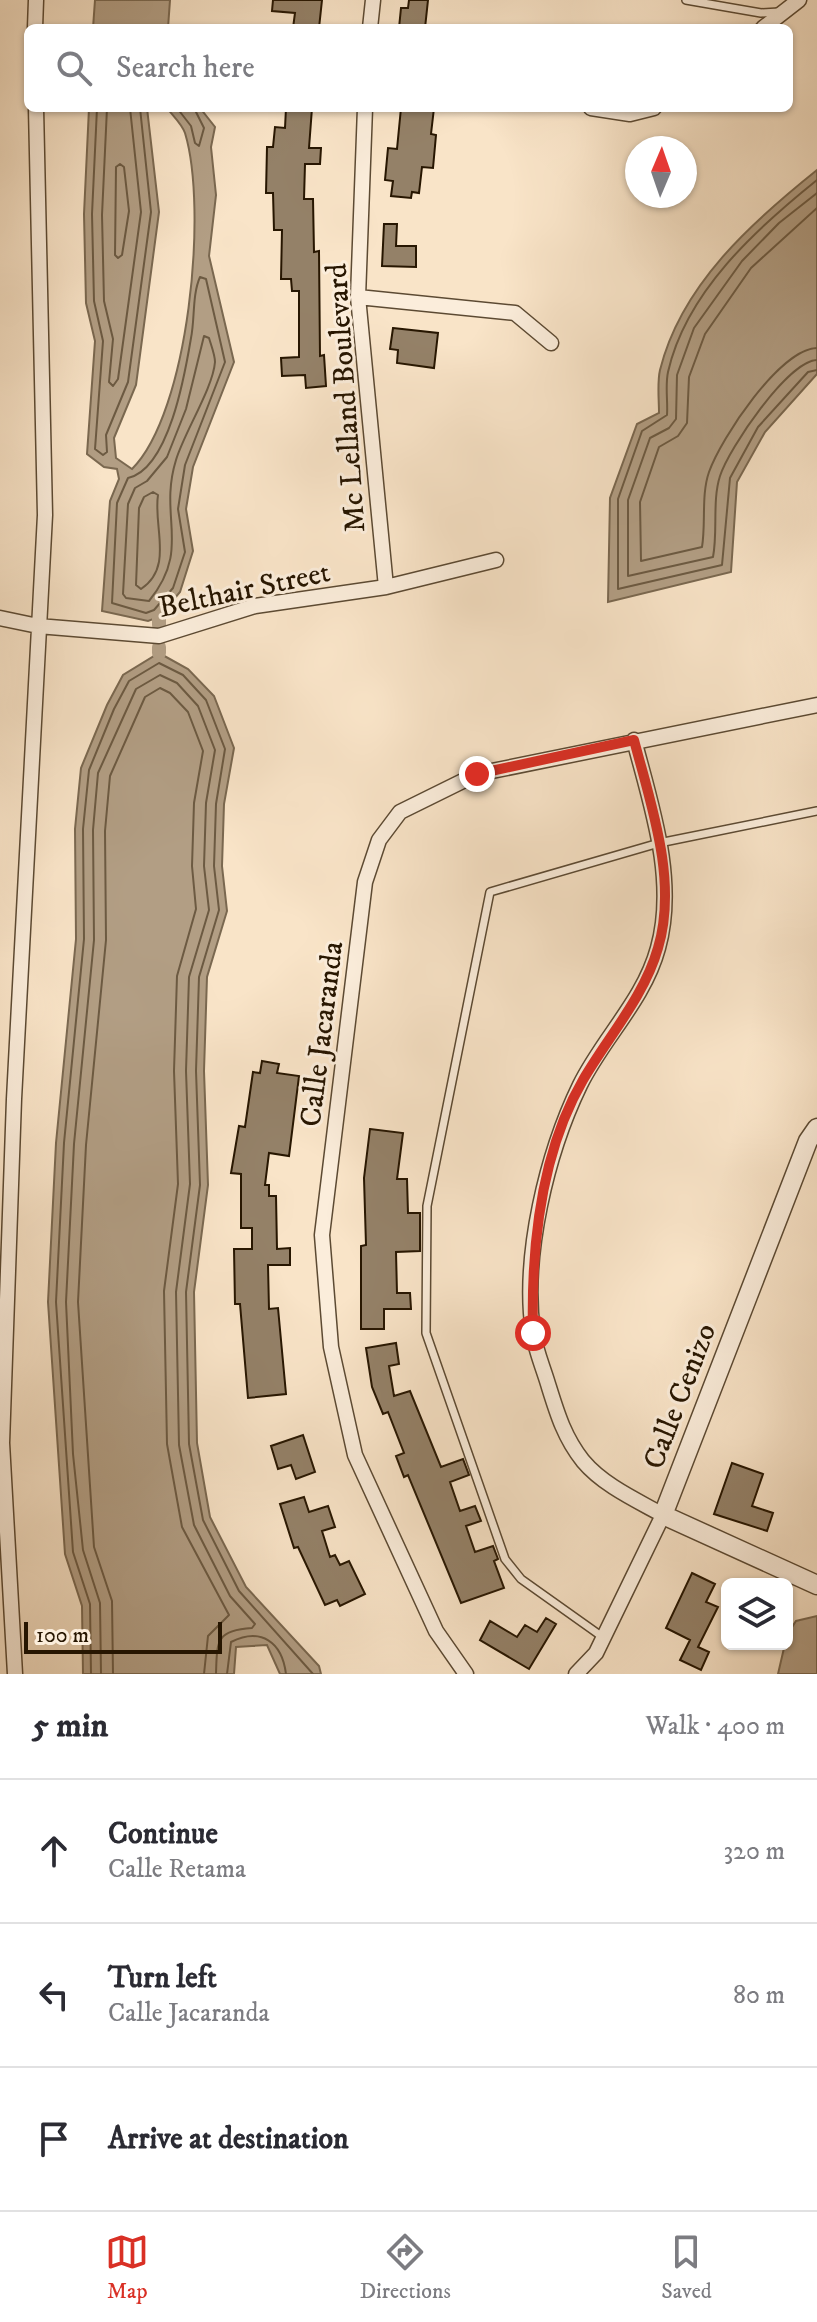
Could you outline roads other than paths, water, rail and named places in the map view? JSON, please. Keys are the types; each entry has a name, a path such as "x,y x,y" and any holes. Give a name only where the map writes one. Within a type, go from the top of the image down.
{"street":[{"path":"35,24 36,0"},
{"path":"370,24 373,0"},
{"path":"768,24 799,0"},
{"path":"15,1674 6,1624 2,1364 7,1097 45,515 36,112"},
{"name":"Mc Lelland Boulevard","path":"365,112 358,297 386,587"},
{"path":"617,112 638,112"},
{"path":"358,297 515,313 551,343"},
{"name":"Belthair Street","path":"0,618 38,626 159,636 255,606 386,587 496,560"},
{"name":"Calle Jacaranda","path":"466,1674 436,1631 355,1455 331,1347 322,1235 365,882 379,840 400,812 477,774 817,705"},
{"path":"634,740 659,843 665,897 658,948 634,1001 582,1081 556,1140 537,1228 531,1282 533,1333 562,1429 585,1463 620,1490 663,1515 817,1585"},
{"name":"Calle Cenizo","path":"576,1674 596,1653 663,1515 808,1141 817,1128"}],"lane":[{"path":"686,0 761,13 784,12"},
{"path":"604,1638 521,1579 505,1559 426,1333 427,1206 490,892 659,843 817,811"}],"water":[{"path":"95,0 170,0 168,24 93,24"},
{"path":"89,112 147,112 159,212 136,385 114,438 116,458 132,469 152,441 168,403 180,358 188,308 193,258 192,167 184,130 170,112 203,112 215,127 211,147 216,195 209,256 234,362 193,467 186,509 193,551 180,592 159,617 148,621 102,611 110,501 119,479 117,469 104,467 87,454 95,341 86,303 84,214"},
{"path":"817,170 817,374 765,432 737,482 731,572 608,602 610,498 637,424 659,413 660,370 684,310 702,283 744,234"},
{"path":"159,653 188,669 214,696 234,748 224,804 222,866 227,911 207,977 204,1071 208,1185 194,1292 197,1443 210,1517 246,1587 319,1666 321,1674 280,1674 267,1645 236,1647 234,1674 83,1674 82,1606 65,1554 48,1302 56,1143 76,939 75,829 81,768 107,705 123,675"},
{"path":"817,1616 817,1674 778,1674 784,1650 793,1650 793,1626 796,1621"}],"waterway":[{"path":"159,617 159,625"},
{"path":"159,647 159,653"}]}
